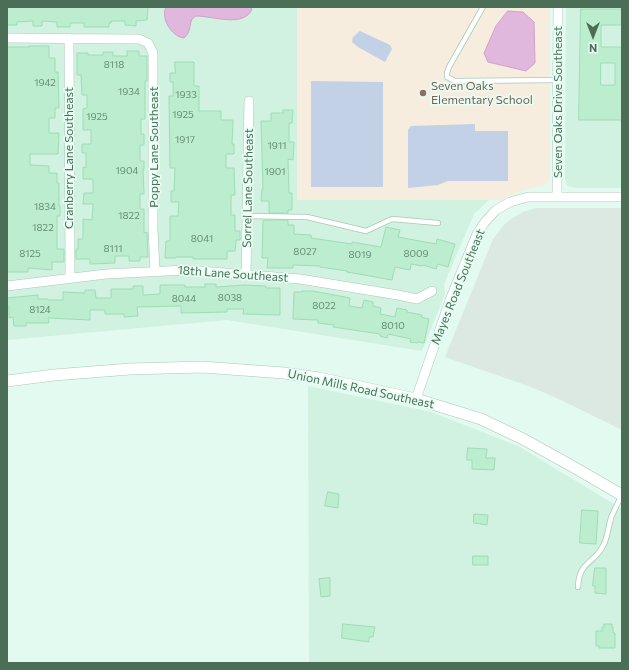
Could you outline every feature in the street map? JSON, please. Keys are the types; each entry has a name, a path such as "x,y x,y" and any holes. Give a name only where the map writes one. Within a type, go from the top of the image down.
{"street":[{"name":"Seven Oaks Drive Southeast","path":"557,197 558,7"},
{"path":"7,38 69,38"},
{"name":"Poppy Lane Southeast","path":"69,38 139,39 148,43 153,53 153,228 155,272"},
{"name":"Cranberry Lane Southeast","path":"69,38 70,278"},
{"name":"Sorrel Lane Southeast","path":"246,274 249,101"},
{"name":"Mayes Road Southeast","path":"416,398 450,300 477,234 484,222 496,210 510,202 528,197 622,197"},
{"name":"18th Lane Southeast","path":"7,286 106,274 186,270 300,279 398,294 417,299 432,291"},
{"name":"Union Mills Road Southeast","path":"7,381 54,375 130,369 202,367 284,373 319,378 416,398 481,419 523,439 622,495"}],"lane":[{"path":"483,7 449,67 447,77 455,81 558,80"},
{"path":"247,216 307,217 366,231 392,219 438,223"},
{"path":"578,587 579,579 584,566 602,548 608,536 612,518 622,495"}],"shaded area":[{"path":"7,7 297,7 297,200 489,200 474,214 444,284 445,294 422,351 227,320 7,340"},
{"path":"166,7 251,7 252,9 248,15 235,20 196,16 192,19 189,31 184,38 171,31 168,26 165,16"},
{"name":"Seven Oaks Elementary School","path":"297,7 550,7 550,179 545,185 521,191 500,200 297,200"},
{"path":"566,7 622,7 622,188 575,188 567,185 565,179"},
{"path":"508,11 523,12 534,22 535,63 526,71 488,62 484,53 496,26"},
{"path":"360,31 390,45 392,49 385,62 352,42 353,37"},
{"path":"311,81 383,82 383,187 311,187"},
{"path":"475,124 475,131 508,131 508,181 448,181 438,185 408,188 408,130 411,126"},
{"path":"536,208 622,208 622,430 531,387 445,357 493,239 511,219 523,212"},
{"path":"308,386 431,412 518,446 622,509 622,663 309,663"}],"building":[{"path":"7,7 148,7 147,20 136,21 136,26 125,25 125,21 111,21 111,23 109,23 109,27 84,27 84,23 70,23 70,27 57,27 57,22 42,21 42,26 33,26 33,21 17,22 17,25 7,25"},
{"path":"581,9 622,9 622,25 601,25 601,47 622,47 622,120 579,120","holes":["601,63 615,63 615,85 601,85"]},
{"path":"49,46 49,58 55,58 55,72 58,72 59,108 55,108 55,118 49,118 49,133 59,133 58,154 30,154 30,165 49,166 49,173 57,173 57,183 59,183 60,216 57,216 57,249 64,249 64,262 52,262 52,270 28,268 28,272 7,272 7,47"},
{"path":"127,51 139,51 139,56 147,56 147,81 145,81 145,119 141,119 141,134 144,134 144,145 140,145 140,161 144,161 144,194 140,194 140,209 144,209 144,233 147,232 148,257 140,257 140,261 129,261 129,256 115,256 115,263 90,264 90,259 76,259 78,239 83,239 83,219 92,220 93,204 83,204 84,193 93,193 93,179 83,179 83,167 86,168 86,153 82,153 82,144 91,144 91,130 83,130 83,109 87,108 87,95 82,95 81,75 77,75 77,53 103,55 103,52 113,52 113,56 127,56"},
{"path":"175,62 194,62 194,86 199,86 199,111 221,111 221,120 233,120 232,144 234,144 234,154 226,154 226,168 234,168 235,195 231,195 231,215 235,215 235,231 240,231 240,240 236,240 235,251 227,251 227,259 193,259 193,257 165,258 166,241 170,241 170,216 178,216 179,202 171,202 171,191 174,191 175,168 170,168 169,96 173,96 173,82 170,82 170,73 175,73"},
{"path":"283,110 293,110 292,123 289,123 289,142 294,142 293,160 288,159 289,193 292,193 292,210 288,210 288,213 269,213 269,201 261,201 263,189 261,121 271,121 271,113 283,113"},
{"path":"288,220 288,225 294,225 294,234 311,235 311,238 352,244 352,242 381,247 386,227 400,230 398,237 436,244 437,239 455,244 448,267 438,264 436,269 423,265 411,264 410,270 395,267 392,280 320,266 293,265 293,268 267,268 268,258 262,258 263,221"},
{"path":"205,284 216,284 216,287 244,285 280,288 280,315 243,314 244,309 227,309 227,312 181,313 181,306 137,307 138,316 124,317 124,314 105,314 105,310 90,310 90,320 48,318 49,323 26,323 26,326 14,326 13,317 9,318 9,307 7,307 7,298 38,295 38,299 63,300 63,292 85,293 85,290 95,290 96,298 111,298 111,289 133,289 133,286 143,286 143,295 160,294 160,285 205,287"},
{"path":"313,291 350,298 349,306 362,308 364,300 373,302 373,306 381,308 380,314 395,317 397,308 422,315 421,317 429,319 424,343 410,342 411,339 388,334 387,338 380,336 380,334 333,327 334,325 318,323 318,320 293,319 294,292"},
{"path":"468,448 487,449 486,458 495,458 494,470 472,469 472,460 467,460"},
{"path":"328,492 339,494 338,508 325,506"},
{"path":"582,510 598,511 596,544 580,543"},
{"path":"474,514 488,515 487,525 474,523"},
{"path":"473,556 488,556 488,565 473,565"},
{"path":"595,568 606,568 606,594 595,593 595,586 593,586"},
{"path":"330,578 330,596 321,597 319,579"},
{"path":"343,624 375,627 373,637 369,637 369,642 342,638"},
{"path":"604,624 612,624 613,633 615,633 615,648 599,648 599,646 596,646 596,631 602,631"}],"place":[{"name":"Seven Oaks Elementary School","path":"423,93"}]}
